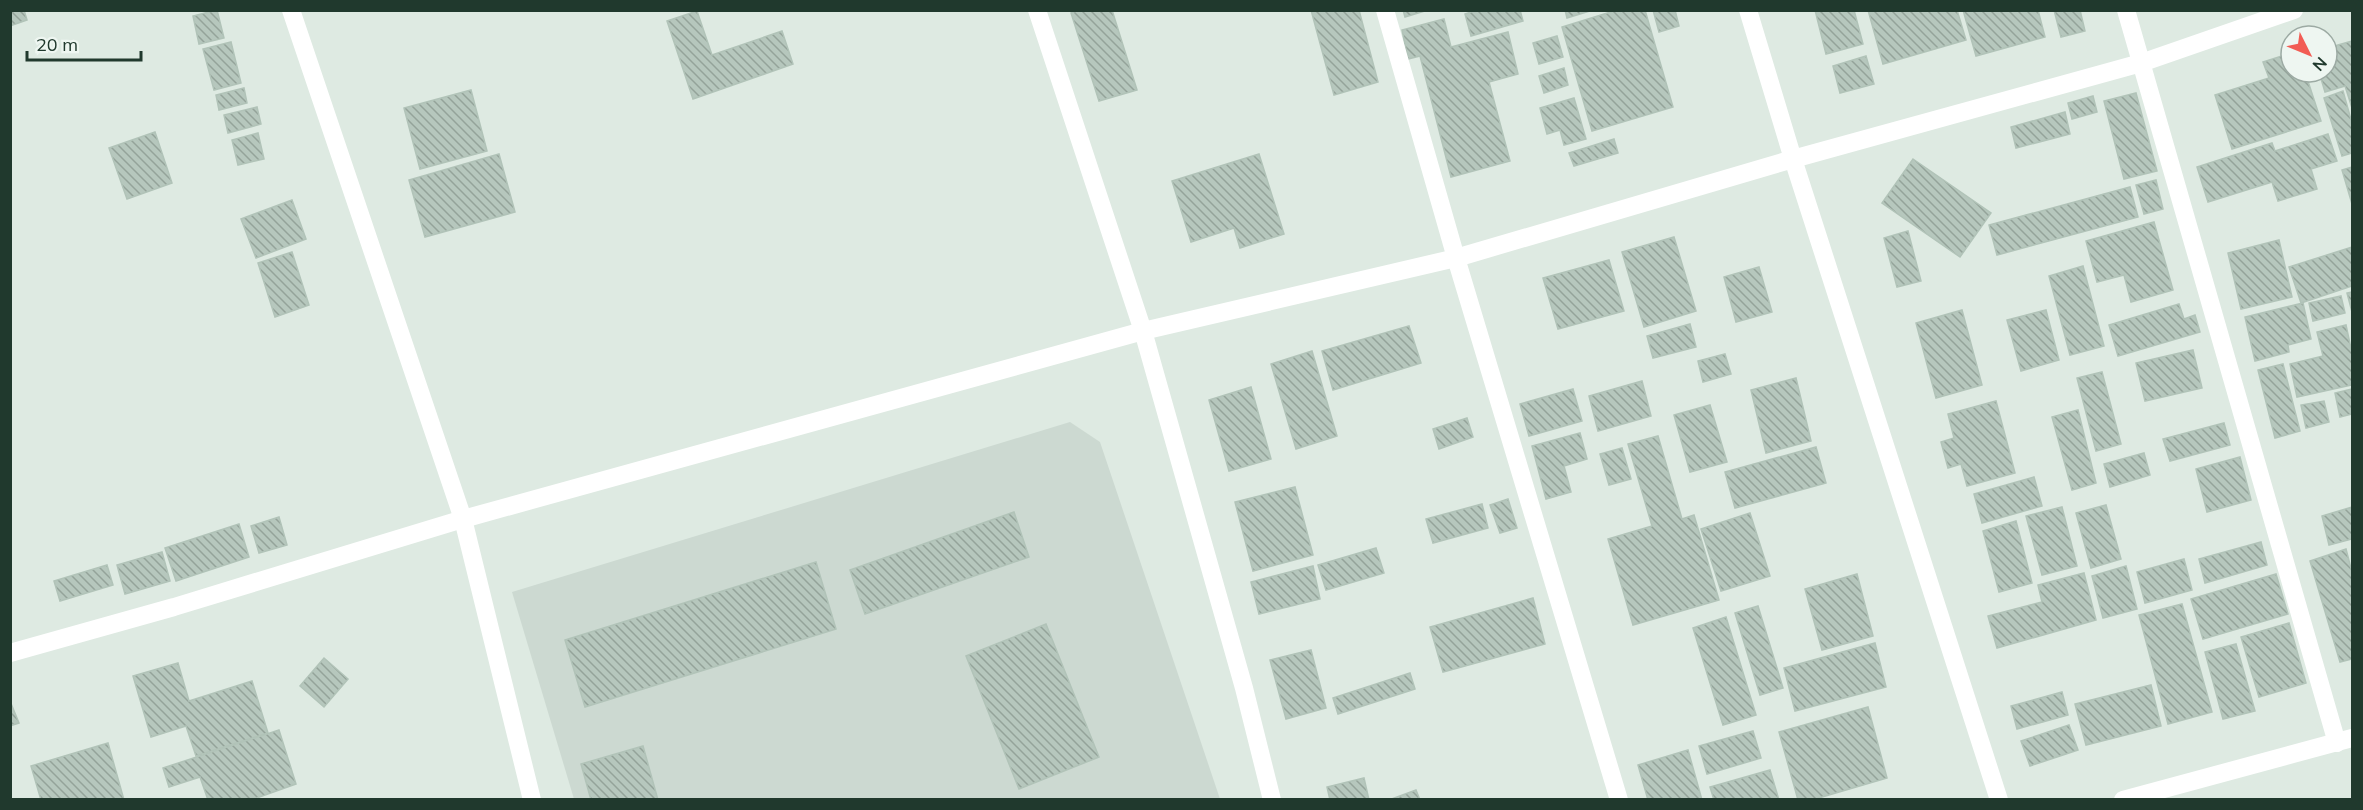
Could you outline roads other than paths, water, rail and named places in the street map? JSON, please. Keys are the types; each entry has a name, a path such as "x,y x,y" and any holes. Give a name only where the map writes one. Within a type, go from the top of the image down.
{"street":[{"path":"291,10 463,519 532,800"},
{"path":"1037,10 1143,331 1244,688 1272,800"},
{"path":"1385,10 1456,258 1619,800"},
{"path":"1748,10 1793,159 1999,800"},
{"path":"2123,800 2345,741 2126,10"},
{"path":"10,653 174,607 463,519 1143,331 1456,258 1793,159 2141,63 2294,10"}]}
